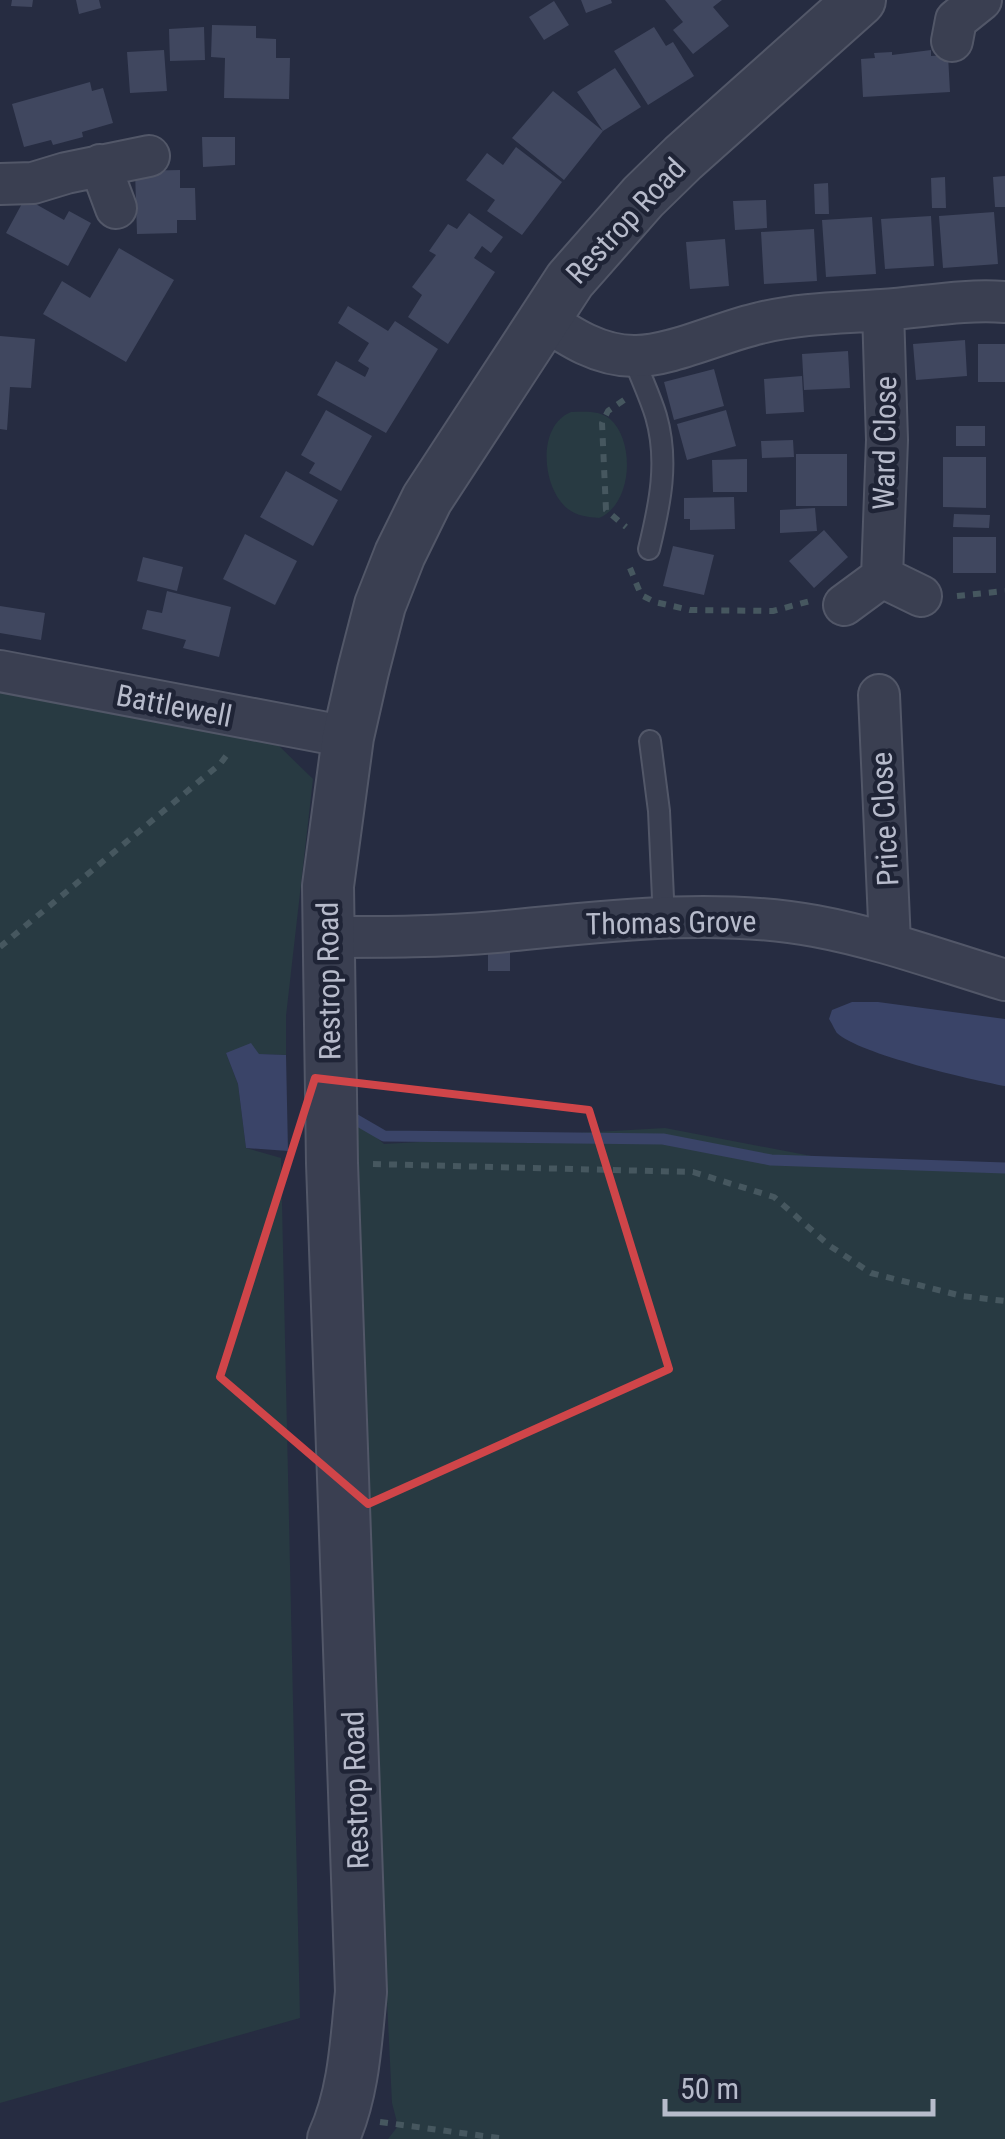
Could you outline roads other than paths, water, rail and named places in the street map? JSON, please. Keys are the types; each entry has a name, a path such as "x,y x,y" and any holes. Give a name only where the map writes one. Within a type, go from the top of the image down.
{"street":[{"name":"Restrop Road","path":"339,2127 362,1992 332,1163 328,886 348,737 380,605 426,499 570,280 643,197 860,0"},
{"path":"952,41 956,20 980,0"},
{"path":"0,184 33,183 149,156"},
{"path":"100,166 116,208"},
{"path":"542,318 578,342 633,356 811,313 1005,302"},
{"name":"Ward Close","path":"882,577 887,440 883,310"},
{"path":"844,605 882,577 921,596"},
{"name":"Battlewell","path":"0,672 348,737"},
{"name":"Price Close","path":"879,694 890,943"},
{"name":"Thomas Grove","path":"328,937 722,919 812,925 890,943 1005,980"}],"lane":[{"path":"633,356 654,410 663,456 658,512 649,549"},
{"path":"650,741 659,811 664,920"}],"water":[{"path":"852,1002 1005,1019 1005,1086 917,1065 849,1041 837,1033 829,1019 832,1010"},
{"path":"251,1043 259,1054 286,1055 288,1151 246,1148 238,1084 226,1053"}],"waterway":[{"path":"346,1114 384,1136 663,1139 771,1160 1005,1168"}]}
